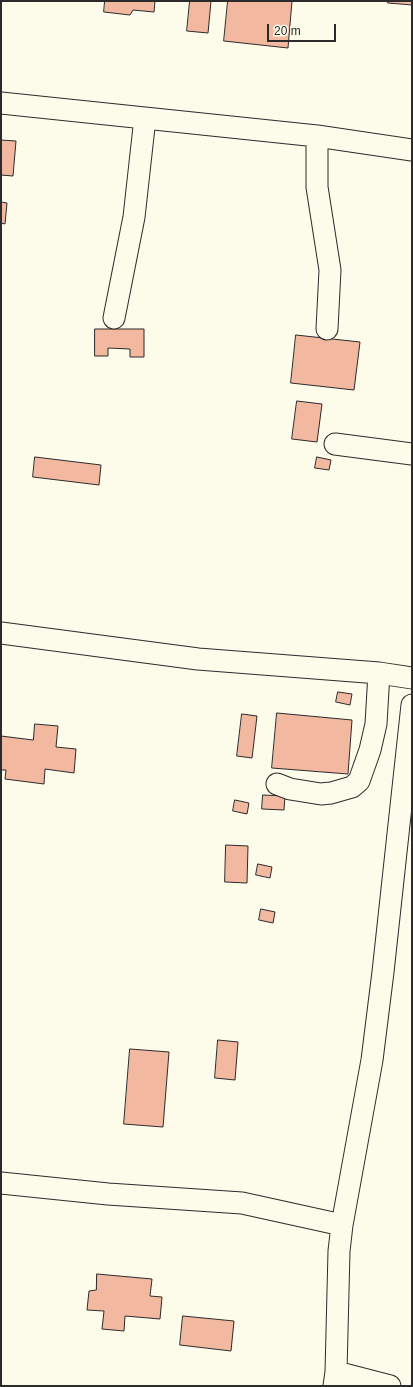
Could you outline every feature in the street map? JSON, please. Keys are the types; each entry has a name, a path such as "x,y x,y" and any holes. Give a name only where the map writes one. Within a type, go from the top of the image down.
{"street":[{"path":"1,103 316,136 412,150"},
{"path":"114,318 134,217 145,118"},
{"path":"316,136 317,187 330,270 327,329"},
{"path":"336,444 412,454"},
{"path":"1,633 198,659 379,673 412,678"},
{"path":"277,784 290,789 322,794 352,787 359,781 370,750 376,724 379,673"},
{"path":"390,1386 335,1379 339,1252 342,1225 372,1060 412,705"},
{"path":"1,1182 108,1194 242,1203 342,1225"}],"building":[{"path":"105,1 155,1 154,12 133,10 130,15 104,12"},
{"path":"190,1 211,1 208,33 187,31"},
{"path":"228,1 292,1 288,48 224,41"},
{"path":"388,1 412,1 412,5 388,3"},
{"path":"1,140 16,141 13,176 1,175"},
{"path":"1,202 7,203 5,224 1,223"},
{"path":"95,329 144,329 144,357 130,357 130,349 108,348 108,356 95,356"},
{"path":"296,335 360,342 354,390 291,383"},
{"path":"297,401 322,404 317,442 292,439"},
{"path":"35,457 101,465 99,485 33,477"},
{"path":"317,457 331,460 329,470 315,468"},
{"path":"338,692 352,694 350,705 336,702"},
{"path":"277,713 352,720 348,774 272,768"},
{"path":"242,714 257,716 252,758 237,756"},
{"path":"35,724 58,726 56,747 76,749 74,773 45,769 44,784 5,779 6,770 1,770 1,736 33,740"},
{"path":"263,795 285,796 284,810 262,809"},
{"path":"235,800 249,803 247,814 233,811"},
{"path":"226,845 248,846 247,883 225,882"},
{"path":"258,864 272,867 270,878 256,875"},
{"path":"261,909 275,912 273,923 259,920"},
{"path":"218,1040 238,1042 235,1080 215,1078"},
{"path":"130,1049 169,1052 163,1127 124,1124"},
{"path":"97,1274 152,1279 150,1296 162,1297 160,1319 125,1316 124,1331 102,1329 104,1311 87,1310 89,1291 96,1290"},
{"path":"183,1316 234,1321 231,1351 180,1345"}]}
